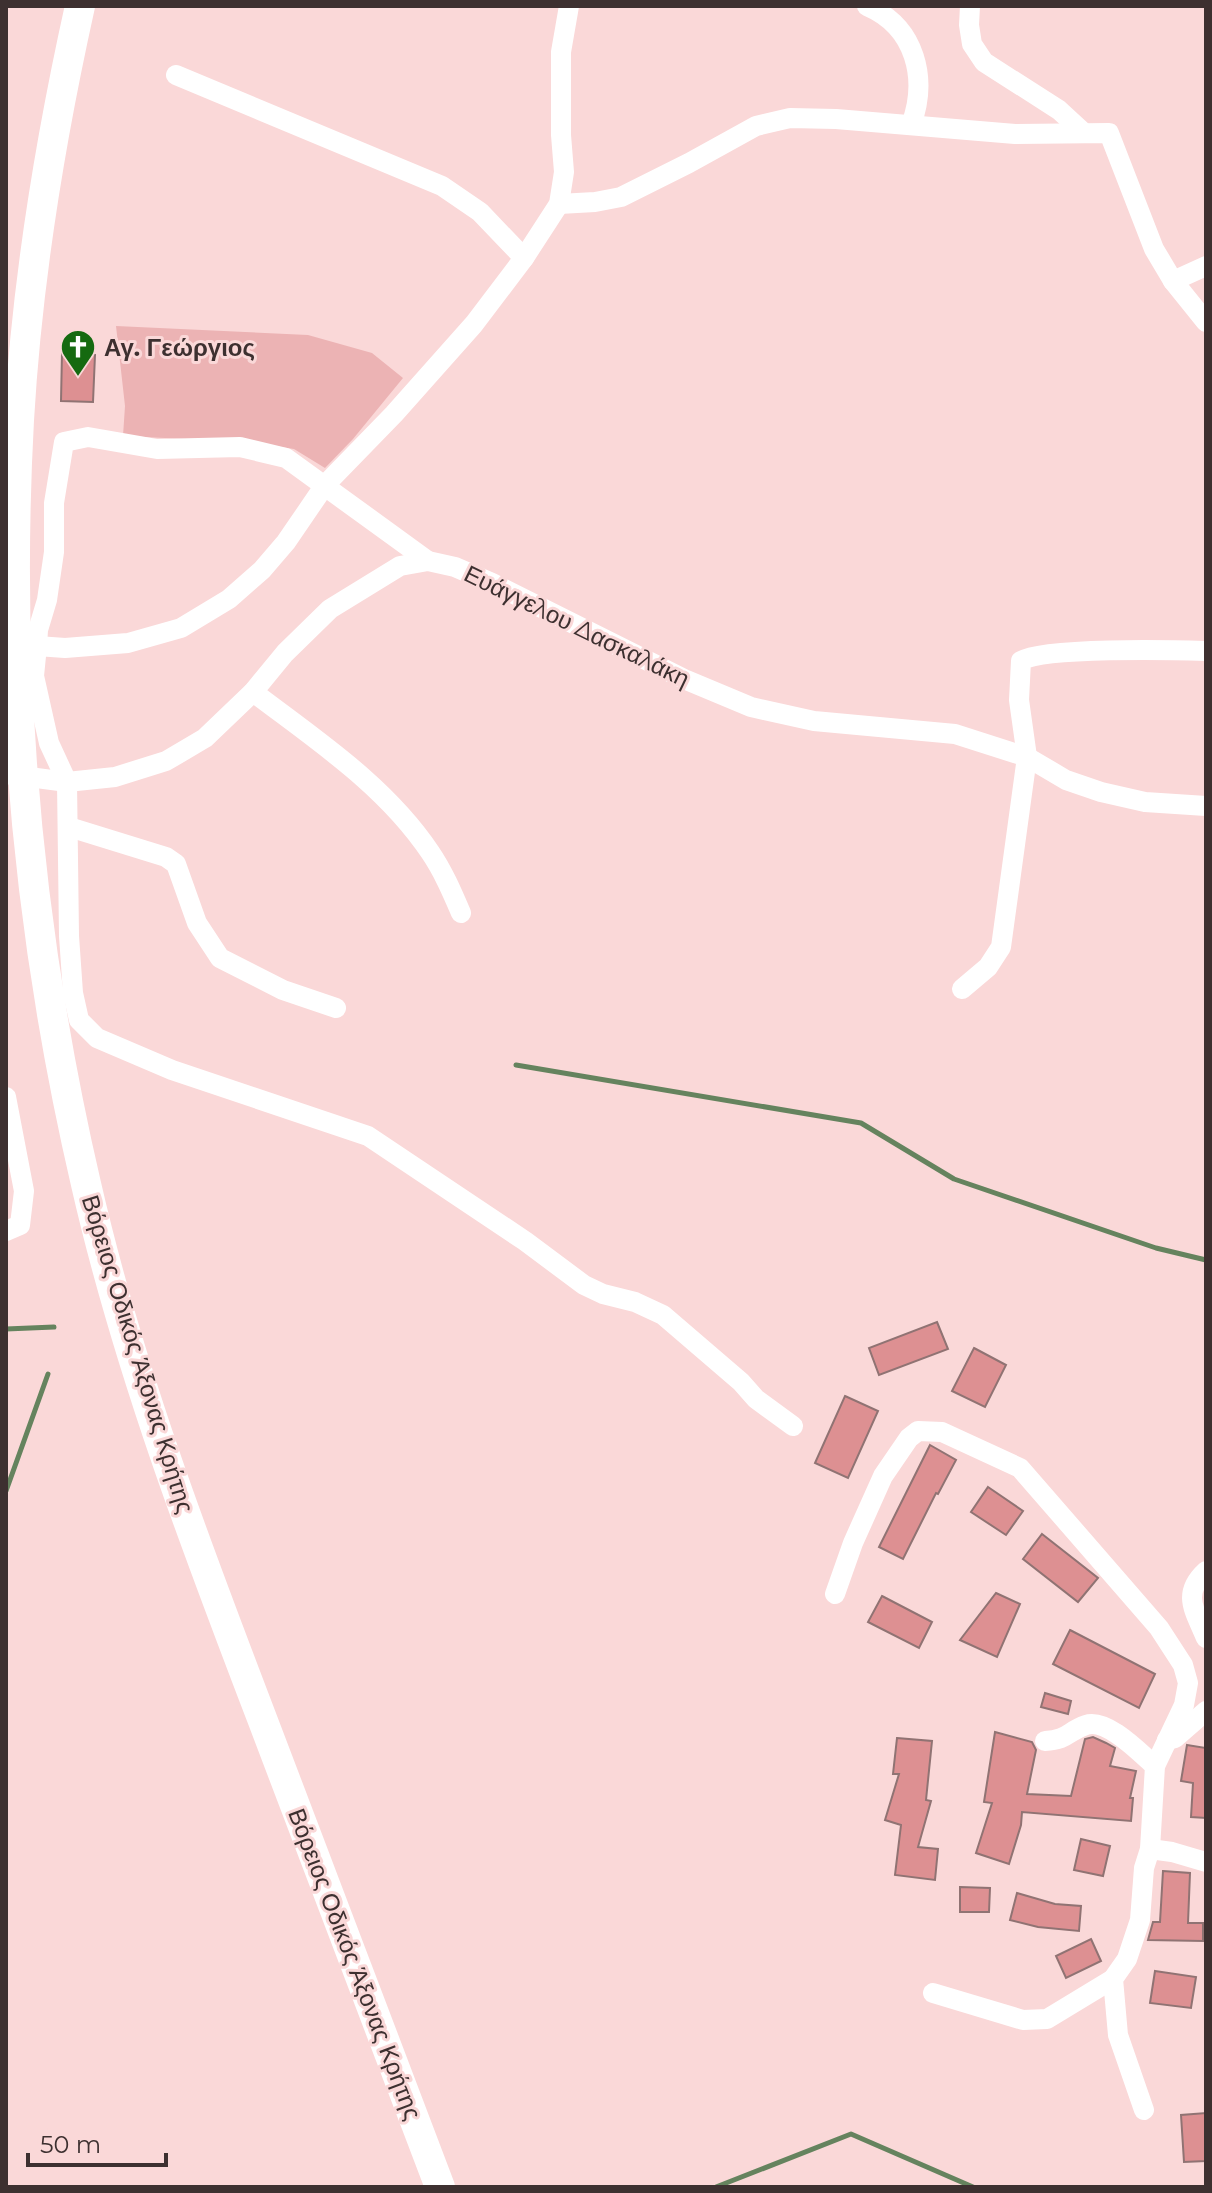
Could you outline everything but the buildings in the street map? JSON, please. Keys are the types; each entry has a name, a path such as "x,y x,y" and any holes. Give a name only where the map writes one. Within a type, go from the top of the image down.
{"highway":[{"name":"Βόρειος Οδικός Άξονας Κρήτης","path":"80,6 63,83 35,256 20,416 15,549 21,743 41,950 57,1049 86,1188 121,1318 165,1456 440,2187"}],"street":[{"path":"37,646 65,648 128,643 181,628 229,599 262,570 286,542 325,485 394,414 474,324 524,258 559,204 564,172 561,52 569,6"},
{"path":"867,6 890,20 913,51 920,74 918,105 911,125"},
{"path":"970,6 972,44 984,62 1059,110 1084,133"},
{"path":"176,75 442,186 480,212 524,258"},
{"path":"559,204 621,197 756,126 790,118 1015,134 1109,133 1154,249 1173,281 1206,322"},
{"path":"1173,281 1206,266"},
{"path":"428,561 286,458 240,447 157,449 88,437 64,442 54,503 54,552 47,600 38,630 34,676 49,743 67,782 69,936 73,993 79,1020 97,1038 172,1070 368,1136 525,1241 584,1285 663,1315 741,1382 756,1399 793,1426"},
{"path":"6,774 67,782 115,777 166,761 205,738 253,692 285,653 330,609 400,566 428,561"},
{"name":"Ευάγγελου Δασκαλάκη","path":"428,561 455,567 492,583 684,679 751,707 814,721 955,734 1027,757 1066,780 1101,792 1145,802 1206,806"},
{"path":"962,989 988,967 1001,947 1027,757 1018,684 1021,661 1028,657 1071,652 1206,651"},
{"path":"253,692 361,774 392,806 430,853 461,913"},
{"path":"69,827 166,857 176,864 197,923 220,958 283,990 336,1008"},
{"path":"6,1097 24,1191 20,1225 6,1231"},
{"path":"835,1594 853,1543 883,1476 909,1438 918,1431 929,1430 953,1436 1020,1468 1159,1628 1183,1665 1188,1683 1184,1705 1155,1766 1150,1849 1144,1868 1140,1920 1127,1959 1113,1979 1047,2019 1023,2020 933,1993"},
{"path":"1206,1571 1196,1580 1191,1592 1206,1638"},
{"path":"1167,1740 1175,1738 1206,1711"},
{"path":"1045,1741 1065,1738 1088,1724 1101,1725 1155,1766"},
{"path":"1150,1849 1206,1862"},
{"path":"1113,1979 1118,2035 1144,2110"}],"shaded area":[{"path":"116,326 308,335 372,353 403,378 325,468 294,449 248,442 123,436 125,406"}],"waterway":[{"path":"516,1065 861,1123 954,1179 1156,1248 1206,1260"},
{"path":"6,1329 54,1327"},
{"path":"6,1491 48,1374"},
{"path":"716,2187 851,2134 973,2187"}],"place":[{"name":"Αγ. Γεώργιος","path":"78,378"}]}
